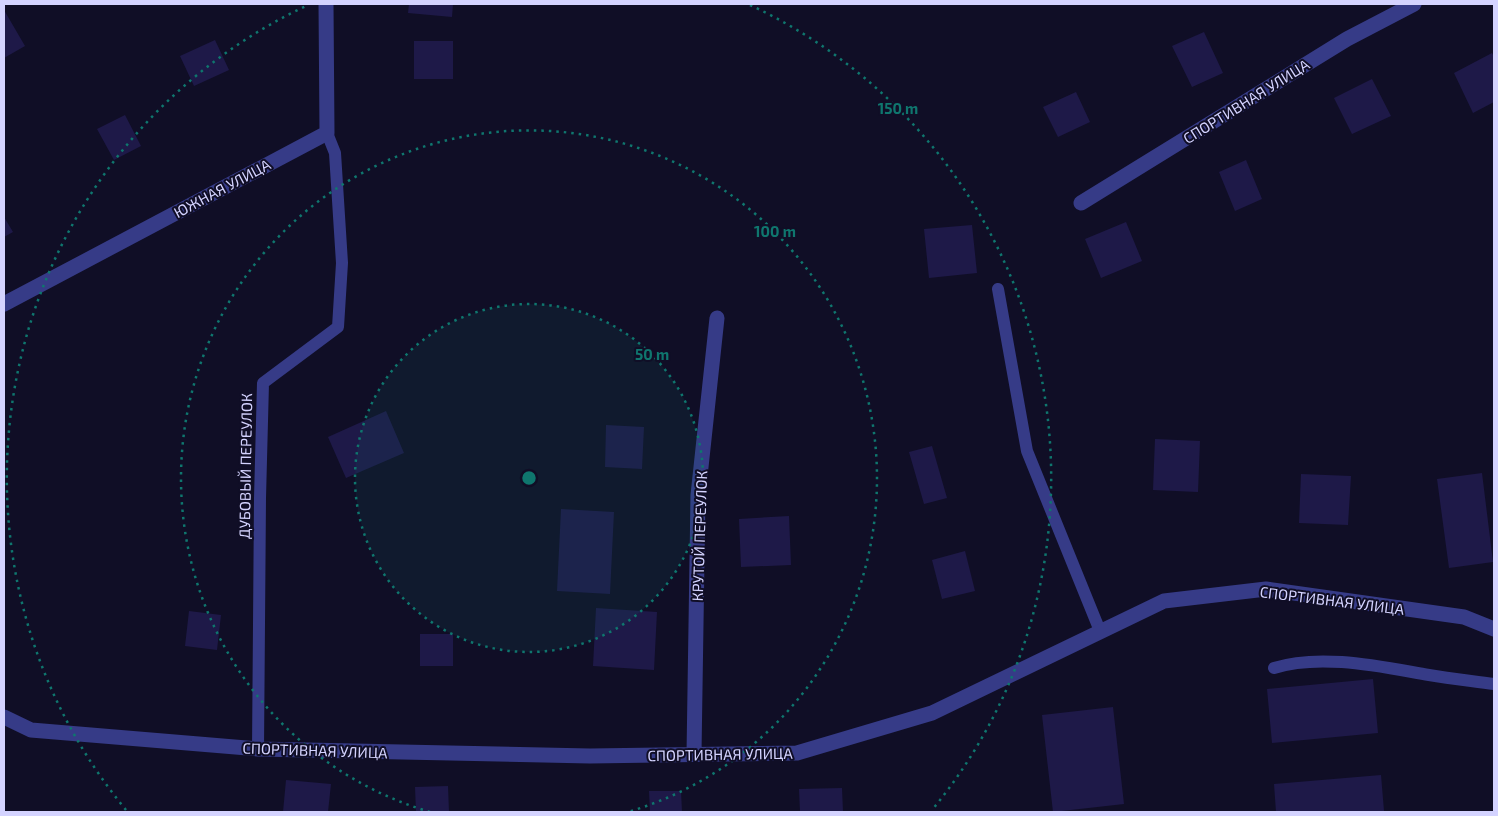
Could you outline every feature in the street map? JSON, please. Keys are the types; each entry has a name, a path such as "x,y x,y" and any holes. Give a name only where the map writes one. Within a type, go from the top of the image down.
{"street":[{"path":"326,4 327,133"},
{"name":"СПОРТИВНАЯ УЛИЦА","path":"1080,203 1347,39 1414,4"},
{"name":"ЮЖНАЯ УЛИЦА","path":"4,304 327,133"},
{"name":"КРУТОЙ ПЕРЕУЛОК","path":"694,754 698,495 717,318"},
{"name":"СПОРТИВНАЯ УЛИЦА","path":"4,716 31,730 258,749 590,756 797,753 932,713 1164,601 1266,589 1464,617 1494,629"}],"lane":[{"name":"ДУБОВЫЙ ПЕРЕУЛОК","path":"258,749 260,498 264,383 338,327 342,263 335,153 327,133"},
{"path":"998,289 1028,451 1100,631"},
{"path":"1274,668 1290,663 1341,662 1383,666 1432,676 1494,684"}],"building":[{"path":"409,4 453,4 452,17 408,13"},
{"path":"4,10 25,46 4,58"},
{"path":"1204,32 1223,73 1192,87 1172,46"},
{"path":"215,40 229,70 194,86 180,56"},
{"path":"414,41 453,41 453,79 414,79"},
{"path":"1492,53 1494,57 1494,102 1473,113 1454,73"},
{"path":"1372,79 1391,116 1352,134 1334,98"},
{"path":"1076,92 1090,122 1058,137 1043,107"},
{"path":"125,115 141,146 114,160 97,129"},
{"path":"1246,160 1262,199 1235,211 1219,172"},
{"path":"4,217 13,232 4,237"},
{"path":"1126,222 1142,261 1101,278 1085,239"},
{"path":"972,225 977,273 929,278 924,229"},
{"path":"386,411 404,453 346,478 328,437"},
{"path":"606,425 644,427 642,469 605,467"},
{"path":"1155,439 1200,441 1198,492 1153,490"},
{"path":"932,446 947,498 924,504 909,452"},
{"path":"1482,473 1493,562 1449,568 1437,479"},
{"path":"1301,474 1351,476 1348,525 1299,523"},
{"path":"561,509 614,512 610,594 557,591"},
{"path":"789,516 791,565 741,567 739,519"},
{"path":"965,551 975,591 942,599 932,560"},
{"path":"596,608 657,612 654,670 593,666"},
{"path":"189,611 221,615 217,650 185,646"},
{"path":"420,634 453,634 453,666 420,666"},
{"path":"1373,679 1378,733 1272,743 1267,689"},
{"path":"1113,707 1124,804 1053,812 1042,715"},
{"path":"1381,775 1384,811 1276,812 1274,784"},
{"path":"286,780 331,784 328,812 283,812"},
{"path":"448,786 449,812 416,812 415,787"},
{"path":"842,788 843,812 800,812 799,789"},
{"path":"649,791 681,791 682,812 650,812"}]}
